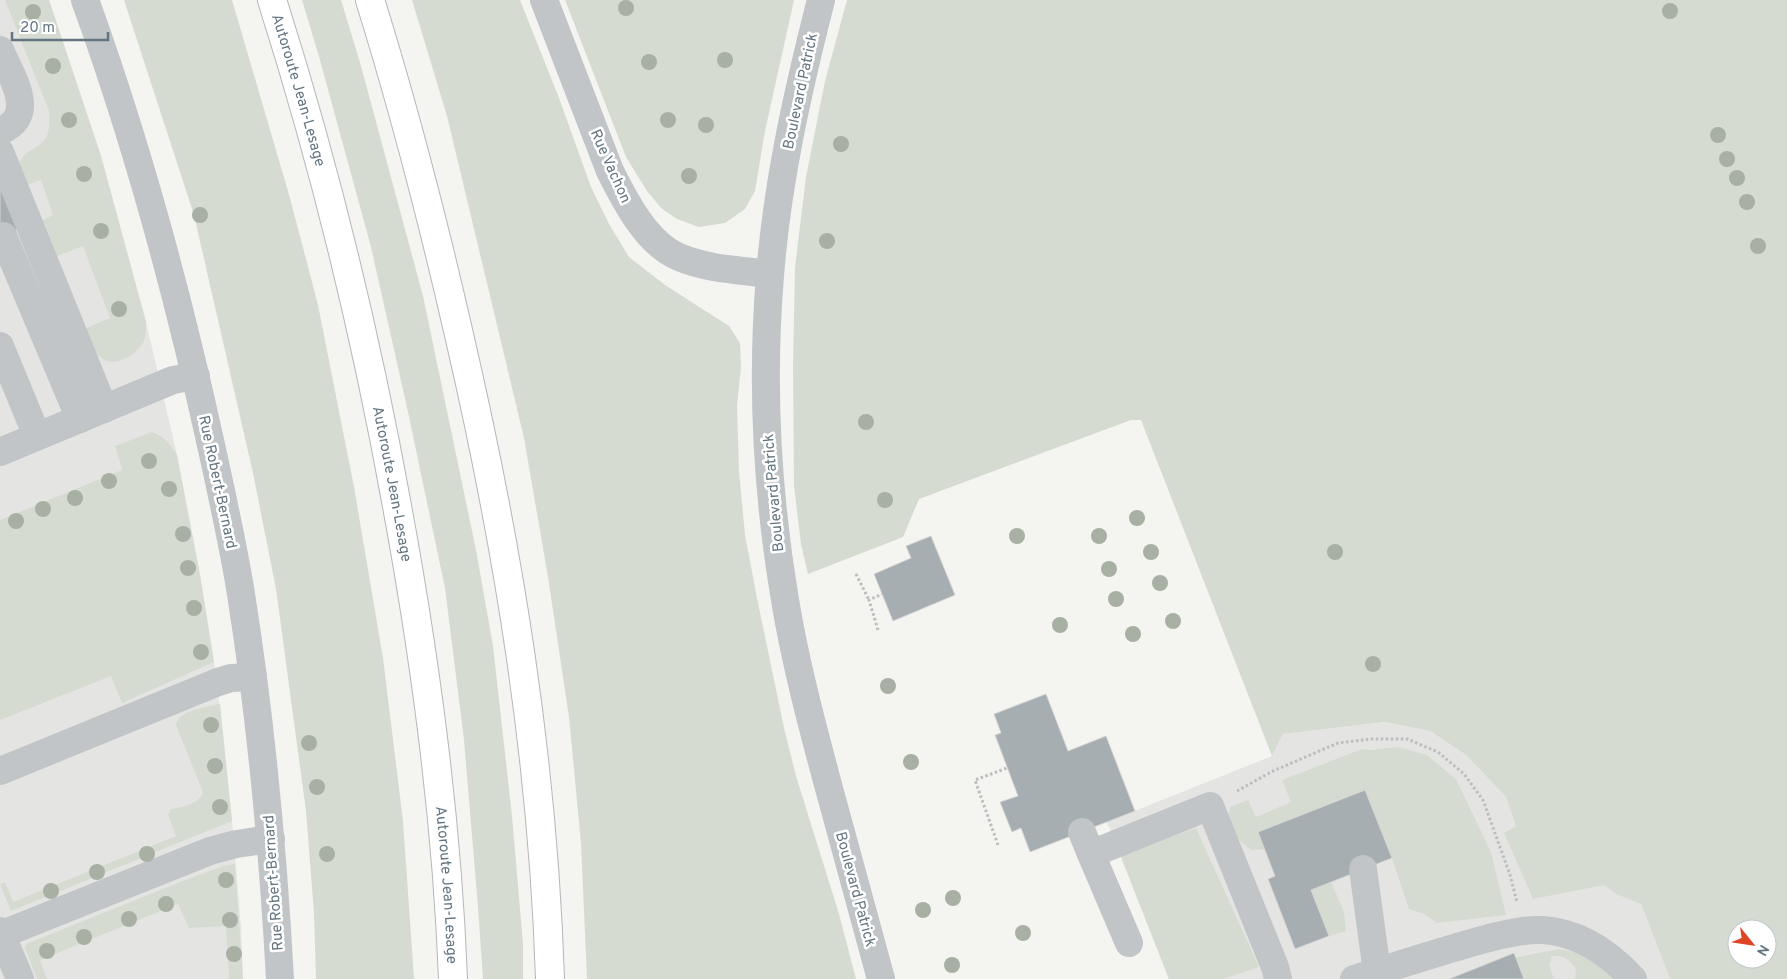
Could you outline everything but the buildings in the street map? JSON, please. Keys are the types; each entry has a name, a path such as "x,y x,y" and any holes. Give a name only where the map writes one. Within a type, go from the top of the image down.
{"highway":[{"name":"Autoroute Jean-Lesage","path":"272,0 306,112 341,242 392,480 412,590 434,736 445,849 454,979"},
{"path":"370,0 394,79 446,276 472,391 505,554 522,655 535,774 550,979"}],"street":[{"name":"Rue Robert-Bernard","path":"85,0 118,94 156,219 196,376 240,590 253,676 271,839 280,979"},
{"name":"Rue Vachon","path":"544,0 610,171 620,192 644,227 657,242 677,256 706,266 770,274"},
{"name":"Boulevard Patrick","path":"821,0 792,129 779,200 770,274 766,332 767,438 773,510 785,601 813,729 881,979"},
{"path":"0,50 20,95 21,106 19,115 14,123 0,132"},
{"path":"0,152 92,414"},
{"path":"4,236 92,414"},
{"path":"0,346 37,436"},
{"path":"0,452 173,380 196,376"},
{"path":"0,771 218,682 237,677 253,676"},
{"path":"1129,943 1086,843 1210,806 1275,967 1278,979"},
{"path":"20,979 0,933 210,851 236,844 271,839"},
{"path":"1363,869 1365,976 1468,944 1524,931 1541,930 1563,933 1590,943 1612,958 1633,979"}],"path":[{"path":"856,574 869,600 878,630"},
{"path":"869,600 882,594"},
{"path":"1210,806 1273,772 1338,743 1370,739 1407,738 1438,752 1464,774 1483,800 1510,875 1524,931"},
{"path":"998,845 975,780 1007,768"}],"shaded area":[{"path":"0,0 49,0 101,156 146,322 177,455 200,575 216,674 232,821 241,927 243,979 0,979"},
{"path":"5,0 49,0 101,156 146,322 144,341 136,352 124,359 111,362 105,360 92,347 84,329 110,318 83,246 57,256 43,220 53,215 41,180 26,185 18,165 28,152 44,141 49,125 49,111"},
{"path":"124,0 232,0 290,198 318,305 354,487 383,658 403,821 414,979 316,979 314,913 306,811 276,589 253,473 194,215"},
{"path":"302,0 341,0 361,66 423,296 476,550 493,646 512,816 523,944 523,979 483,979 464,740 445,588 371,247"},
{"path":"412,0 520,0 559,98 591,187 609,224 629,257 665,285 729,326 740,343 741,367 737,405 739,471 745,535 784,728 796,776 839,914 856,979 587,979 581,843 569,717 548,577 524,438 447,116"},
{"path":"565,0 794,0 765,131 755,191 745,209 725,223 699,227 677,219 661,208 647,191 626,157"},
{"path":"847,0 1787,0 1787,979 1670,979 1641,904 1616,894 1604,885 1533,899 1504,833 1516,826 1506,797 1466,755 1430,731 1385,722 1283,734 1272,756 1141,420 1131,420 919,499 903,537 808,574 801,544 794,486 793,366 795,267 806,177 825,81"},
{"path":"152,432 166,441 177,455 200,575 214,662 122,703 111,676 0,720 0,520 122,470 115,446"},
{"path":"220,704 232,821 11,911 0,884 5,882 13,902 176,836 168,815 170,810 198,800 203,792 176,725 182,716 188,713"},
{"path":"1385,722 1430,731 1466,755 1506,797 1517,826 1641,904 1670,979 1169,979 1107,822 1272,756 1283,734"},
{"path":"1399,747 1427,755 1456,779 1491,852 1506,915 1437,923 1424,914 1409,909 1392,858 1365,790 1258,832 1265,849 1251,850 1240,841 1228,818 1230,807 1248,800 1256,817 1291,802 1282,780 1362,749"},
{"path":"1196,828 1259,967 1224,979 1169,979 1120,854"},
{"path":"235,864 243,979 229,979 226,926 189,928 178,904 40,960 47,979 37,979 25,948 26,944 183,881 223,866"},
{"path":"1331,882 1344,912 1346,931 1329,936 1311,890"},
{"path":"1558,949 1588,954 1616,979 1573,979 1575,978 1576,969 1574,966 1560,956 1552,956 1549,965 1554,979 1524,979 1515,958"}]}
